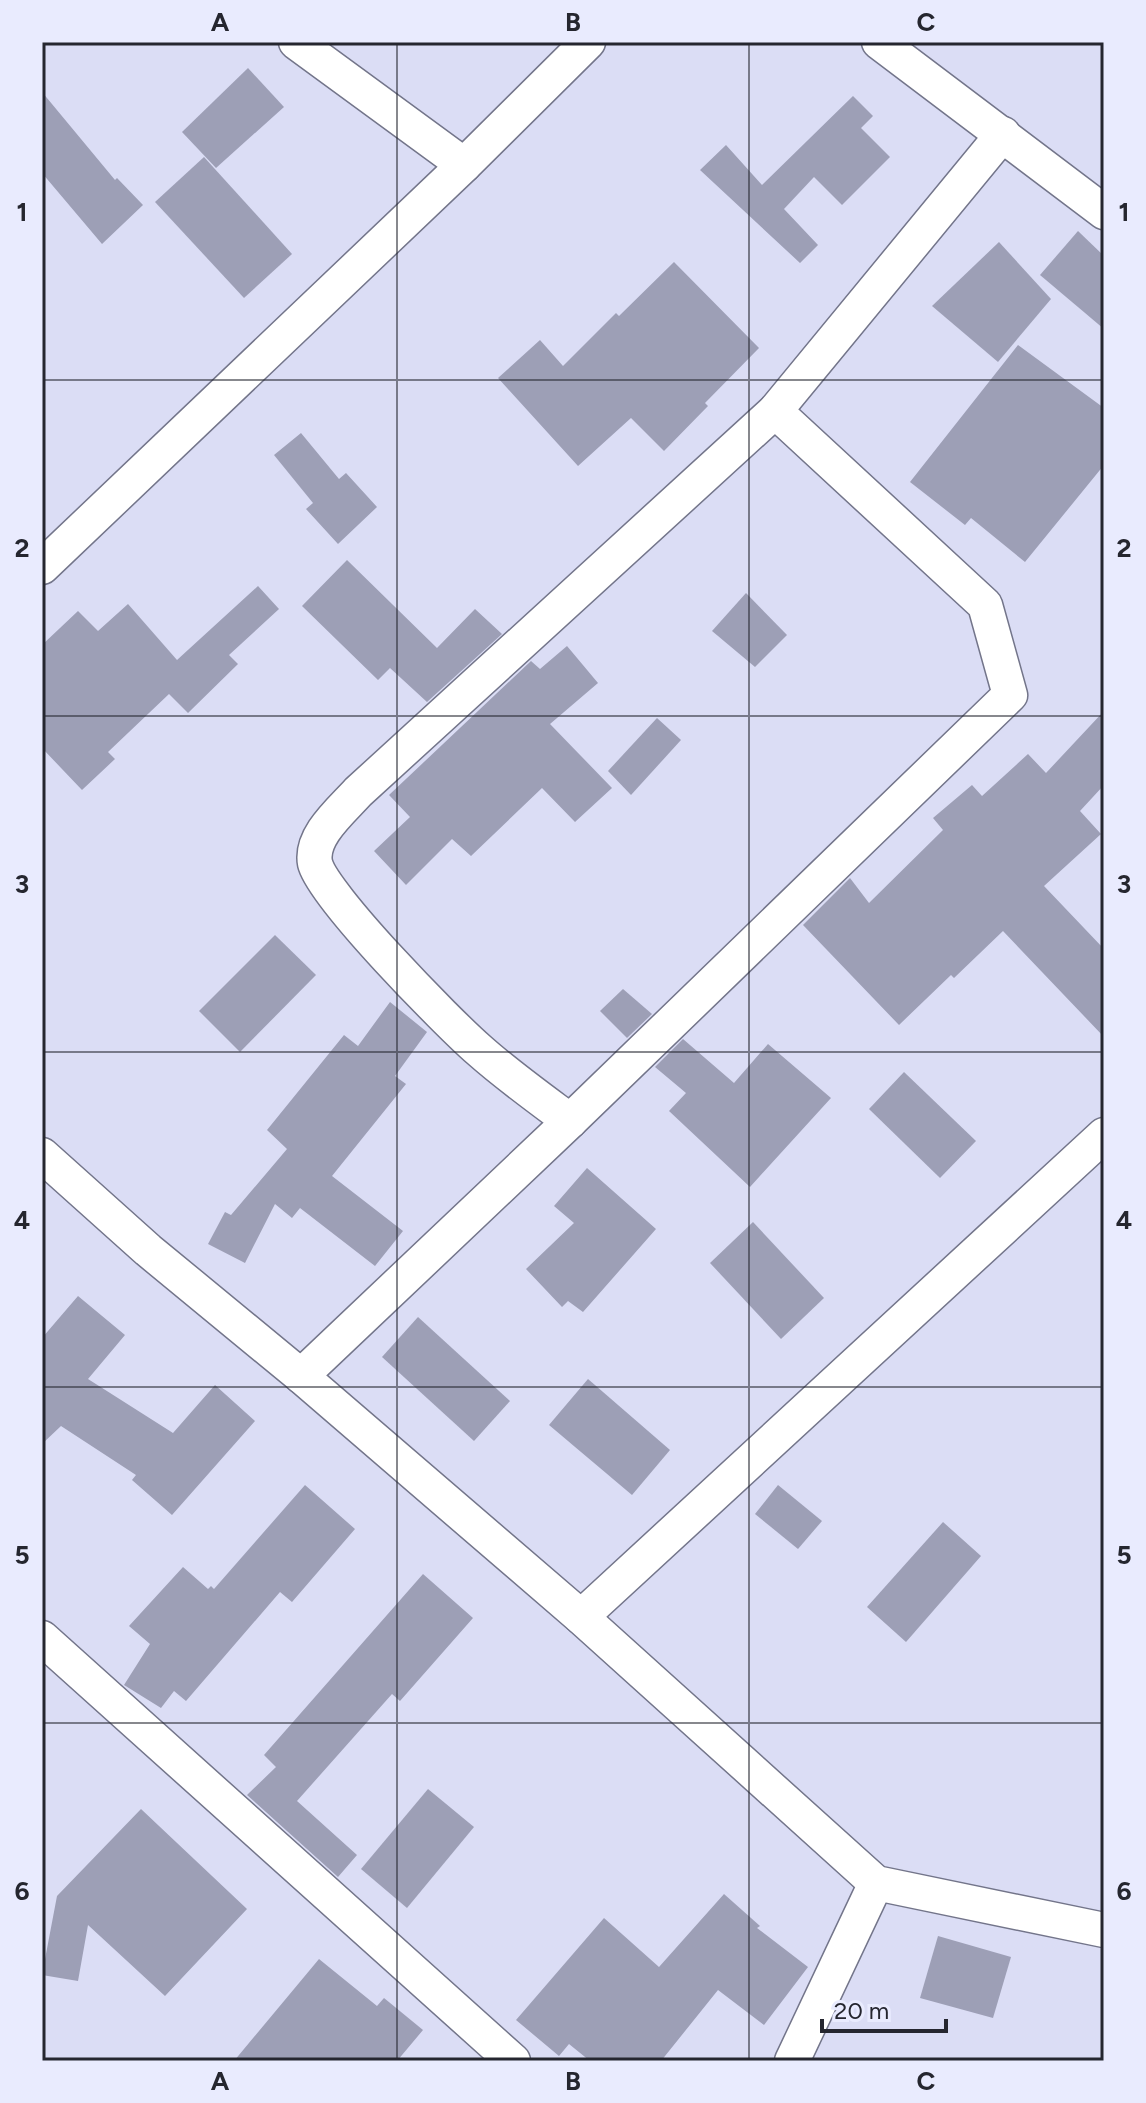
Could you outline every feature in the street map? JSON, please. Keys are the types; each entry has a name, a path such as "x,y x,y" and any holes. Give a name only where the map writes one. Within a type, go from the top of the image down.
{"street":[{"path":"296,42 464,165"},
{"path":"42,567 464,165 588,42"},
{"path":"879,42 1104,212"},
{"path":"570,1121 478,1049 361,929 315,863 317,844 358,792 775,411 1003,134"},
{"path":"301,1376 570,1121 1010,695 985,605 775,411"},
{"path":"581,1617 1104,1135"},
{"path":"42,1155 148,1250 301,1376 581,1617 876,1883 1104,1930"},
{"path":"42,1638 513,2061"},
{"path":"792,2061 876,1883"}],"building":[{"path":"248,68 284,107 216,168 182,132"},
{"path":"42,92 115,180 117,178 143,205 102,244 42,173"},
{"path":"853,96 873,116 861,128 890,157 842,205 814,177 784,209 818,245 800,263 700,170 726,145 762,185"},
{"path":"204,157 292,254 244,298 155,202"},
{"path":"1078,231 1104,256 1104,329 1040,275"},
{"path":"999,242 1051,299 998,362 932,306"},
{"path":"674,262 759,348 705,403 708,406 664,451 631,418 578,466 498,378 540,340 563,366 616,313 619,316"},
{"path":"1018,345 1104,408 1104,465 1025,562 971,518 965,525 910,482"},
{"path":"301,433 339,479 346,473 377,507 338,544 306,509 313,503 274,455"},
{"path":"347,560 437,648 475,609 502,634 427,702 390,668 378,680 302,606"},
{"path":"258,586 279,609 229,655 238,664 188,713 169,694 108,752 115,759 82,790 42,748 42,645 78,611 98,631 128,604 177,660"},
{"path":"746,593 787,635 755,667 712,631"},
{"path":"567,646 598,683 550,724 612,788 575,822 542,788 471,856 452,839 406,885 374,851 410,817 389,795 531,661 540,669"},
{"path":"1104,711 1104,785 1080,811 1101,834 1044,886 1104,949 1104,1037 1003,931 899,1025 803,925 850,878 869,903 943,830 933,818 972,785 982,796 1028,754 1046,773"},
{"path":"657,718 681,740 631,795 608,771"},
{"path":"275,935 316,975 240,1052 199,1011"},
{"path":"623,989 652,1014 627,1038 600,1011"},
{"path":"390,1002 427,1032 395,1076 406,1084 332,1176 403,1231 375,1266 300,1208 292,1218 275,1204 245,1263 208,1244 225,1212 231,1215 287,1149 267,1130 344,1035 358,1046"},
{"path":"683,1039 734,1083 768,1044 831,1098 750,1187 669,1111 686,1093 655,1067"},
{"path":"904,1072 976,1141 940,1178 869,1109"},
{"path":"587,1168 656,1229 583,1312 568,1301 562,1307 526,1269 574,1223 554,1206"},
{"path":"753,1222 824,1298 781,1339 710,1263"},
{"path":"78,1296 125,1335 88,1379 173,1433 215,1385 255,1421 172,1515 132,1480 136,1475 61,1426 42,1444 42,1338"},
{"path":"418,1317 510,1401 474,1441 382,1357"},
{"path":"588,1379 670,1450 632,1495 549,1425"},
{"path":"305,1485 355,1529 292,1602 280,1592 186,1701 174,1691 161,1708 124,1685 150,1644 129,1626 183,1567 208,1589 211,1586 214,1589"},
{"path":"778,1485 822,1521 798,1549 755,1514"},
{"path":"943,1522 981,1556 906,1642 867,1607"},
{"path":"423,1574 473,1618 400,1701 392,1694 297,1801 357,1855 338,1877 247,1795 276,1767 264,1755"},
{"path":"428,1789 474,1827 407,1908 361,1869"},
{"path":"141,1809 247,1909 165,1996 88,1925 78,1981 42,1975 57,1896"},
{"path":"724,1894 760,1926 757,1928 808,1967 764,2025 718,1990 661,2061 590,2061 569,2044 559,2056 516,2020 604,1918 659,1967"},
{"path":"938,1936 1011,1957 993,2018 920,1998"},
{"path":"319,1959 377,2006 384,1998 423,2030 397,2061 234,2061"}]}
